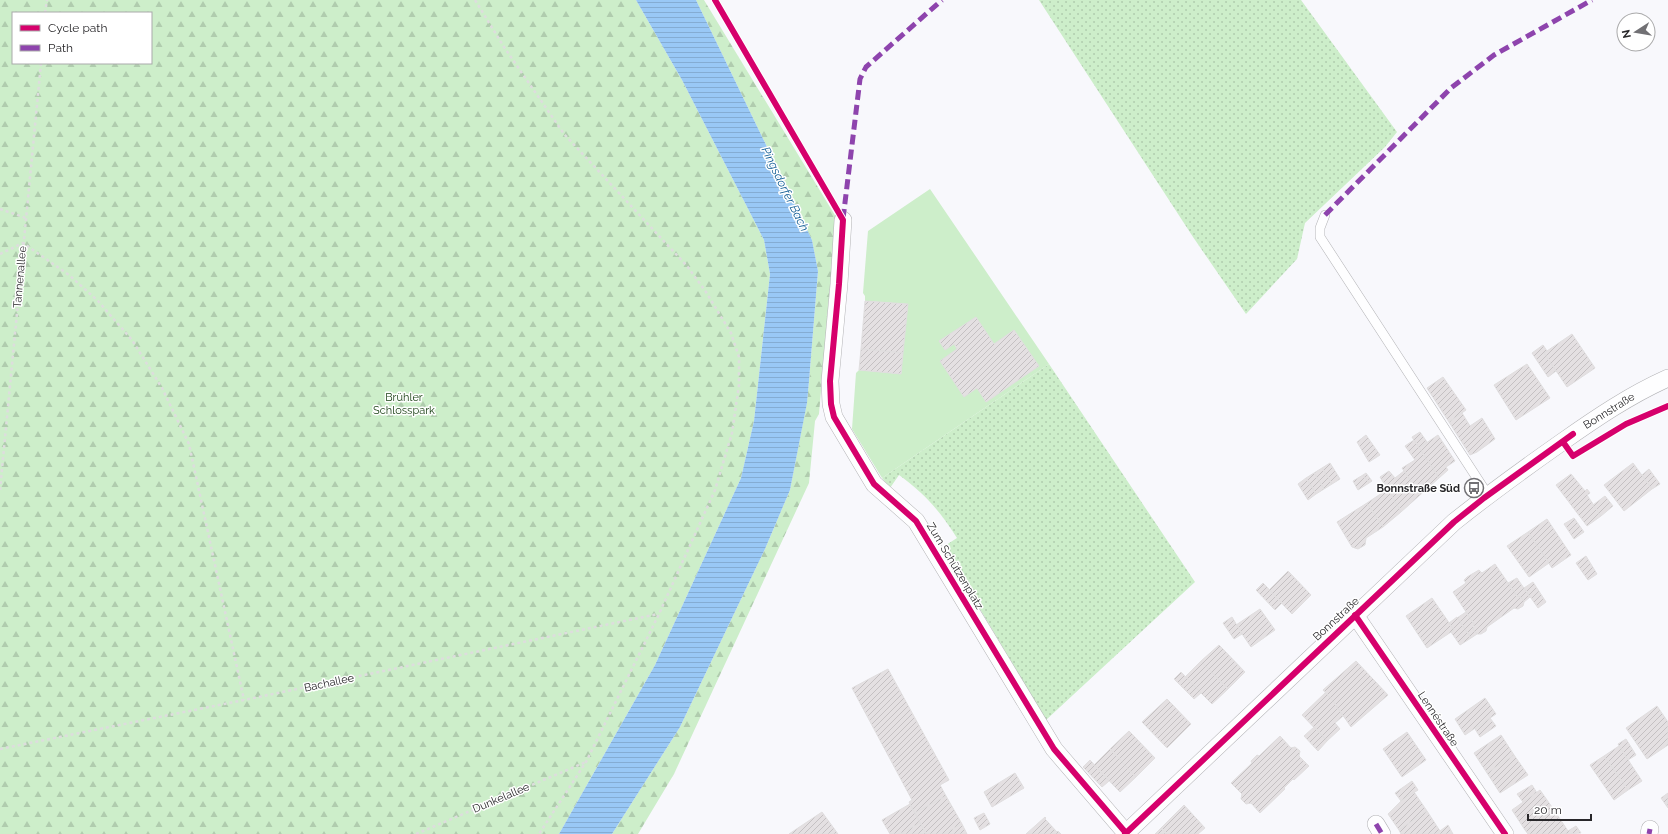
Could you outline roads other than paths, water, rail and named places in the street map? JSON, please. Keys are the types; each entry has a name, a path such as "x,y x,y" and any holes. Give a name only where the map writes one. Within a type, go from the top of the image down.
{"street":[{"name":"Zum Schützenplatz","path":"843,220 830,381 831,404 834,417 874,484 916,521 1054,749 1126,834"},
{"name":"Bonnstraße","path":"1126,834 1454,522 1488,495 1573,434 1646,388 1668,378"},
{"name":"Lennéstraße","path":"1355,615 1505,834"}],"lane":[{"path":"1325,215 1320,228 1320,237 1488,495"}],"water":[{"name":"Pingsdorfer Bach","path":"636,0 696,0 812,240 818,271 807,403 790,490 765,549 680,727 612,834 559,834 655,665 741,478 754,421 770,274 764,240 682,80"}],"place":[{"name":"Bonnstraße Süd","path":"1474,488"}],"park label":[{"name":"Brühler Schlosspark","path":"404,403"}]}
